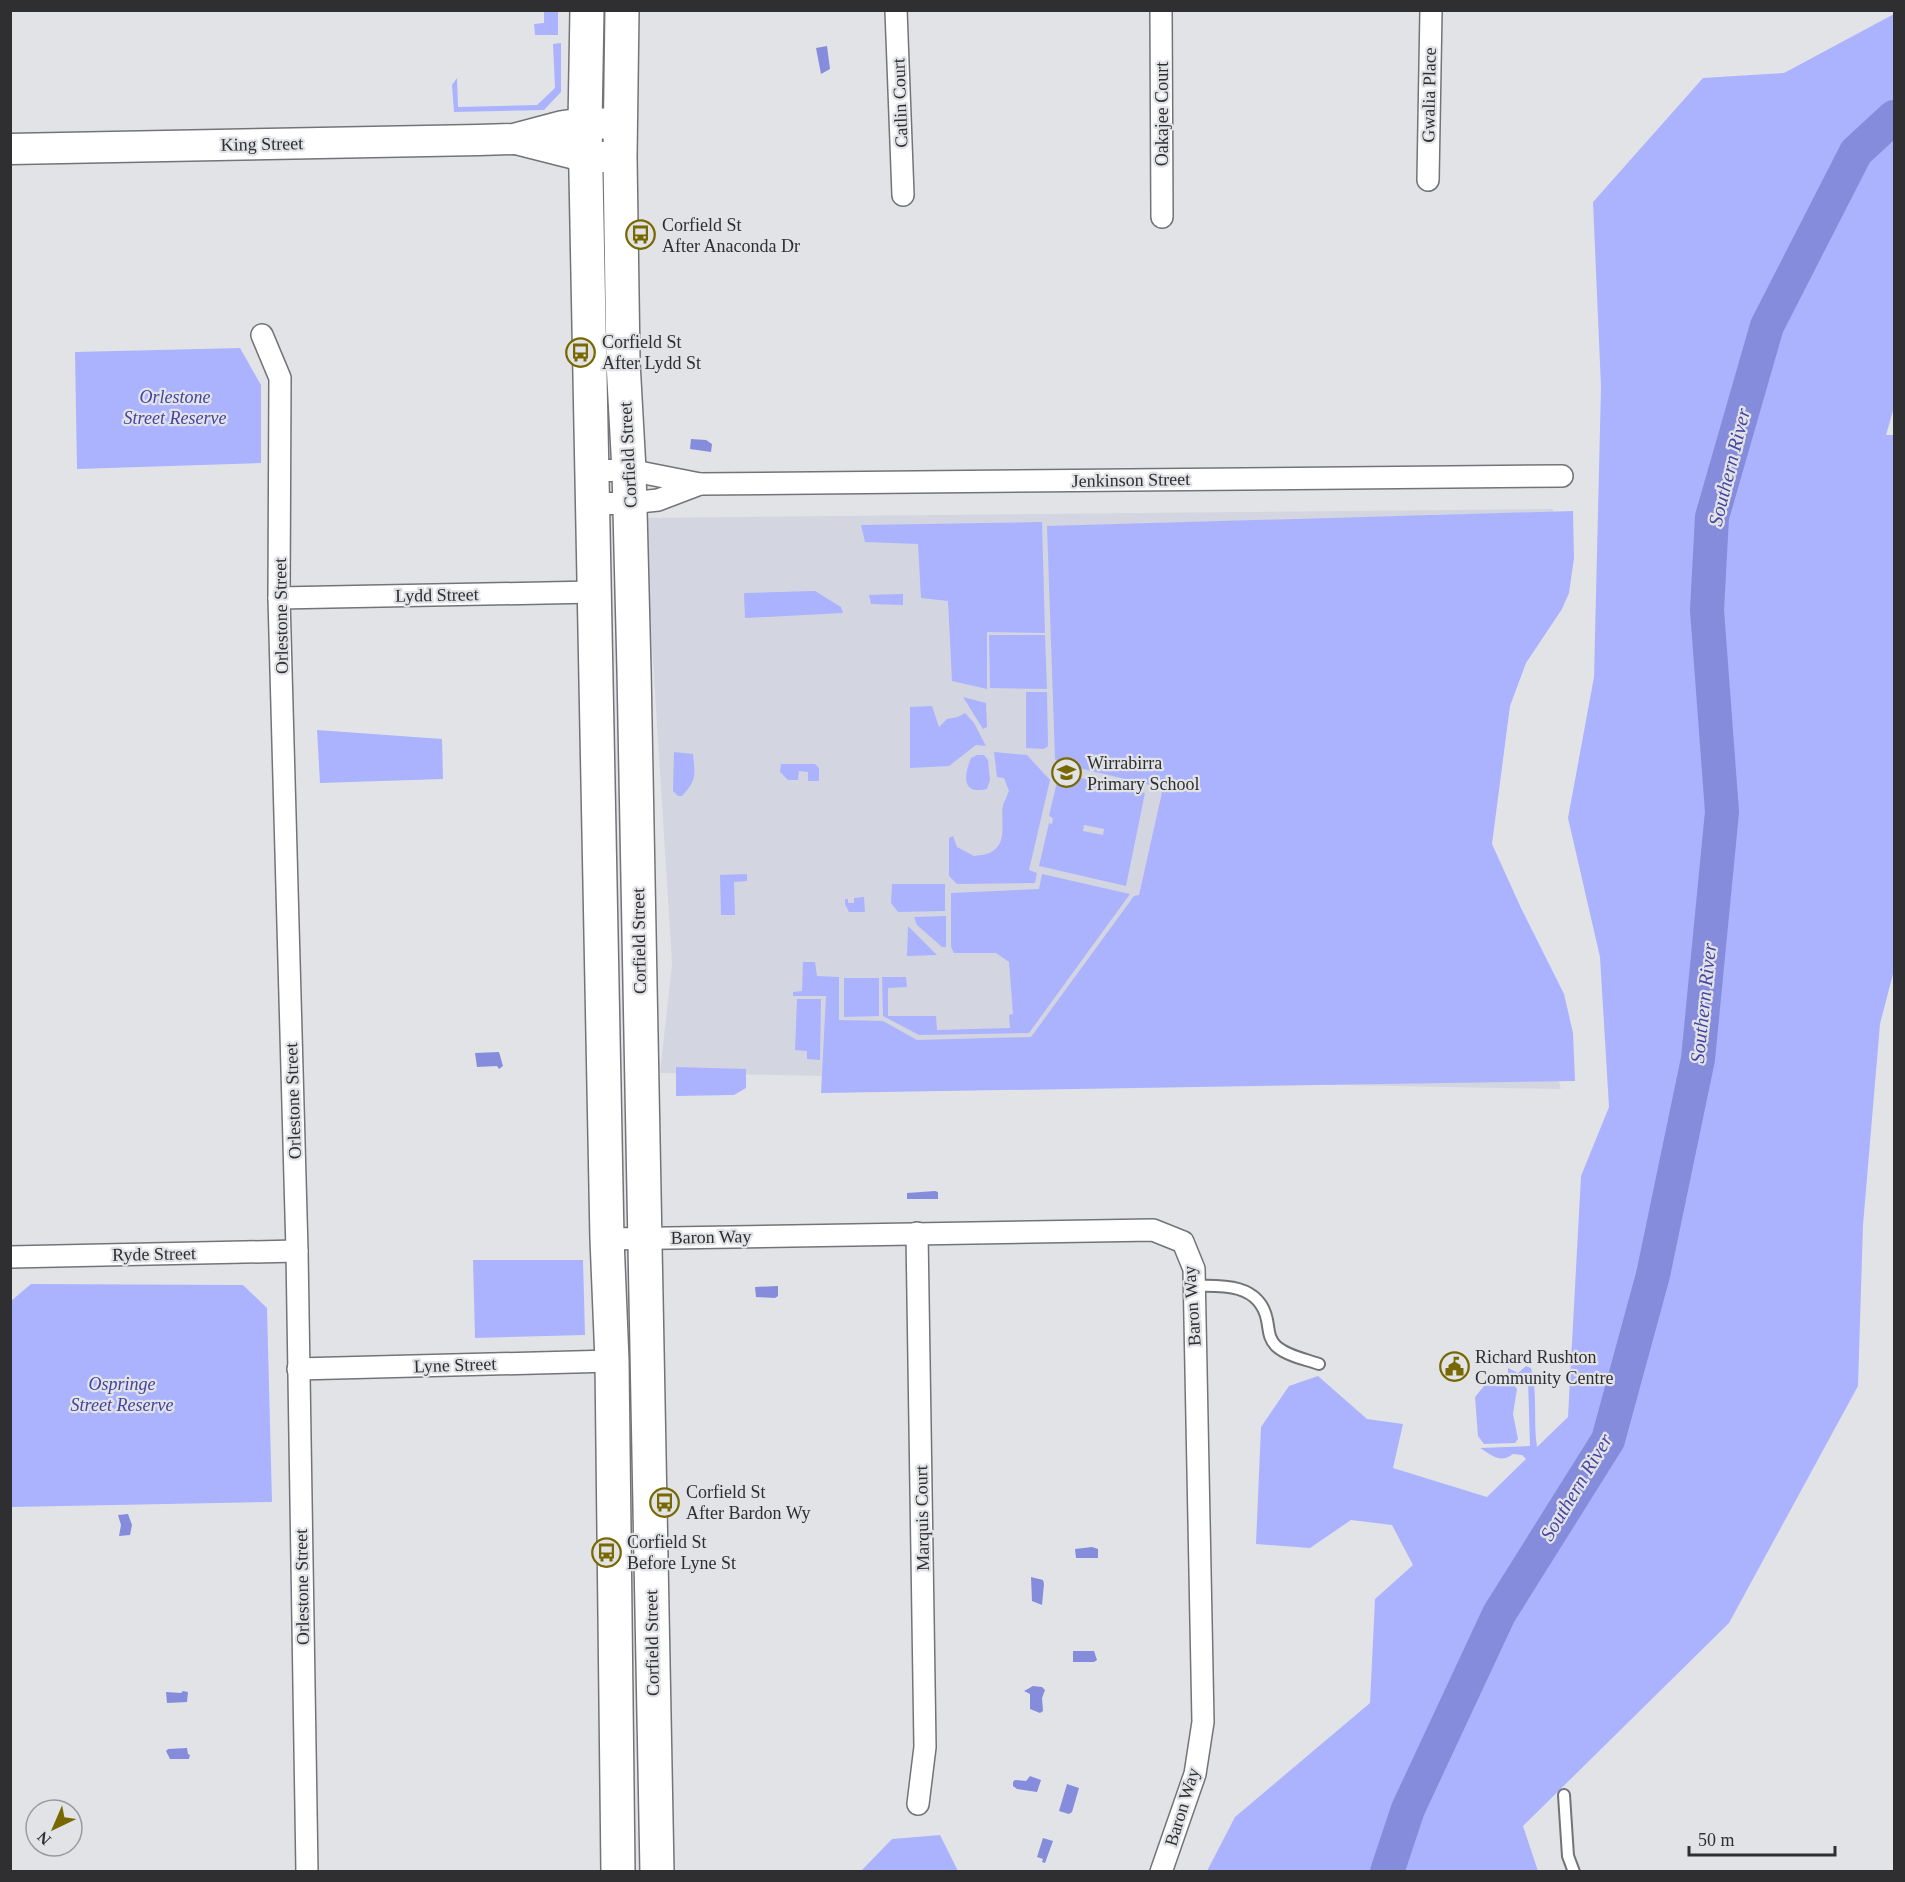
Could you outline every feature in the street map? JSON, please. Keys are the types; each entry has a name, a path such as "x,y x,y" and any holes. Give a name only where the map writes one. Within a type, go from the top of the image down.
{"main road":[{"name":"Corfield Street","path":"586,10 585,123 607,1239 612,1361 618,1872"},
{"name":"Corfield Street","path":"622,10 620,157 646,1238 648,1481 657,1872"},
{"name":"King Street","path":"10,149 514,138 585,123 620,124"},
{"name":"King Street","path":"514,138 587,157 620,157"}],"street":[{"name":"Catlin Court","path":"896,10 903,195"},
{"name":"Oakajee Court","path":"1161,10 1162,217"},
{"name":"Gwalia Place","path":"1428,180 1431,10"},
{"name":"Orlestone Street","path":"262,335 280,378 279,598 297,1251 307,1872"},
{"name":"Jenkinson Street","path":"591,471 629,470 700,484 1562,476"},
{"name":"Jenkinson Street","path":"592,504 658,500 700,484"},
{"name":"Lydd Street","path":"279,598 594,592"},
{"name":"Baron Way","path":"607,1239 1153,1230 1183,1242 1194,1269 1203,1722 1195,1774 1161,1872"},
{"name":"Marquis Court","path":"917,1233 925,1747 918,1804"},
{"name":"Ryde Street","path":"10,1257 297,1251"},
{"name":"Lyne Street","path":"298,1369 612,1361"}],"lane":[{"path":"1194,1286 1224,1286 1245,1290 1260,1302 1267,1317 1269,1335 1275,1345 1290,1354 1319,1364"},
{"path":"1564,1795 1568,1856 1574,1872"}],"shaded area":[{"path":"827,46 830,69 821,74 816,48"},
{"path":"691,439 706,440 712,444 711,452 690,449"},
{"name":"Wirrabirra Primary School","path":"1553,509 1554,572 1468,804 1533,993 1561,1089 660,1073 672,965 644,518"},
{"path":"499,1052 503,1066 499,1069 497,1066 477,1067 475,1053"},
{"path":"938,1192 938,1199 907,1199 907,1193"},
{"path":"778,1286 778,1296 775,1298 756,1297 755,1287"},
{"path":"128,1514 132,1525 130,1535 119,1536 121,1525 118,1515"},
{"path":"1092,1547 1098,1549 1098,1558 1076,1558 1075,1549"},
{"path":"1031,1577 1043,1580 1042,1605 1032,1601"},
{"path":"1073,1651 1094,1651 1097,1660 1073,1662"},
{"path":"1033,1686 1042,1687 1045,1690 1042,1698 1043,1711 1040,1713 1030,1709 1030,1694 1024,1691"},
{"path":"166,1692 181,1693 188,1692 187,1702 167,1703"},
{"path":"187,1748 189,1759 170,1759 166,1751 168,1749"},
{"path":"1030,1776 1041,1780 1037,1792 1017,1789 1013,1786 1015,1780 1026,1781"},
{"path":"1067,1784 1079,1788 1072,1812 1069,1814 1059,1811"},
{"path":"1043,1838 1053,1841 1045,1863 1042,1862 1043,1859 1037,1857"}],"green space":[{"path":"544,11 558,11 558,35 535,35 534,24 544,23"},
{"path":"1894,14 1894,407 1886,435 1894,435 1894,970 1880,1024 1863,1225 1858,1386 1729,1623 1523,1826 1538,1871 1207,1871 1235,1817 1370,1703 1375,1599 1413,1565 1392,1525 1351,1520 1310,1548 1256,1544 1261,1427 1289,1386 1318,1376 1367,1419 1403,1424 1393,1468 1487,1497 1526,1459 1522,1455 1513,1454 1500,1458 1480,1448 1530,1446 1528,1379 1508,1379 1508,1368 1518,1373 1526,1366 1531,1368 1537,1447 1568,1417 1581,1176 1609,1107 1600,957 1568,818 1594,677 1601,387 1593,202 1703,78 1784,73"},
{"path":"561,43 561,92 544,110 454,112 452,85 457,78 458,107 537,105 555,88 553,44"},
{"name":"Orlestone Street Reserve","path":"240,348 261,385 261,463 77,469 75,352"},
{"path":"1573,511 1574,558 1569,593 1562,609 1526,663 1510,706 1492,844 1564,994 1573,1033 1575,1081 821,1093 826,996 793,996 793,992 802,991 803,962 815,962 817,976 839,977 839,1020 883,1021 917,1040 1031,1037 1134,896 1139,895 1163,788 1058,763 1055,759 1047,526"},
{"path":"1042,522 1045,633 987,632 987,689 952,681 948,601 921,598 918,544 865,542 861,525"},
{"path":"815,591 841,607 843,613 745,618 744,593"},
{"path":"903,594 903,605 871,604 869,595"},
{"path":"989,635 1045,635 1047,689 990,688"},
{"path":"1026,692 1047,692 1048,746 1044,749 1026,748"},
{"path":"963,697 986,703 987,727 983,729"},
{"path":"932,706 939,727 947,719 965,713 974,723 986,746 976,745 949,766 910,768 910,707"},
{"path":"317,730 442,739 443,779 320,783"},
{"path":"674,752 693,754 694,777 682,796 678,796 673,791"},
{"path":"994,752 1027,755 1050,780 1029,870 1037,873 1035,883 957,884 949,876 949,838 953,836 957,847 974,856 991,852 998,847 1000,842 1003,805 1009,791 1004,778 997,777"},
{"path":"984,755 988,760 990,780 987,789 973,789 967,782 967,771 971,758"},
{"path":"781,764 815,764 819,768 819,781 808,781 808,772 799,771 798,780 788,780 780,772"},
{"path":"1059,773 1145,793 1126,886 1039,866 1049,823 1052,824 1053,818 1049,816","holes":["1084,825 1104,829 1103,835 1083,831"]},
{"path":"747,874 747,881 734,882 735,915 721,915 720,875"},
{"path":"1042,874 1130,894 1029,1033 919,1035 883,1016 882,977 906,977 907,987 888,988 888,1016 936,1016 937,1030 1010,1028 1009,1015 1013,1014 1009,962 996,953 954,953 951,947 951,893 1039,889"},
{"path":"892,884 945,884 945,911 898,912 891,903"},
{"path":"864,897 865,912 849,912 845,899 848,899 848,903 854,903 854,898"},
{"path":"946,916 946,947 942,947 917,925 914,917"},
{"path":"908,926 937,955 907,956"},
{"path":"844,978 879,978 879,1016 844,1017"},
{"path":"797,999 821,999 820,1060 807,1059 807,1051 795,1050"},
{"path":"676,1067 746,1069 746,1088 734,1095 676,1096"},
{"path":"473,1260 583,1260 585,1335 475,1338"},
{"name":"Ospringe Street Reserve","path":"31,1284 243,1285 267,1308 272,1502 12,1507 11,1301"},
{"path":"1509,1383 1517,1389 1513,1414 1518,1439 1515,1443 1484,1444 1478,1436 1475,1397 1484,1386"},
{"path":"940,1835 958,1871 861,1871 892,1839"}],"waterway":[{"name":"Southern River","path":"1387,1872 1408,1809 1499,1614 1608,1440 1653,1275 1698,1059 1722,812 1707,610 1712,517 1767,326 1856,152 1894,117"}],"place":[{"name":"Corfield St After Anaconda Dr","path":"641,235"},
{"name":"Corfield St After Lydd St","path":"581,352"},
{"name":"Wirrabirra Primary School","path":"1066,773"},
{"name":"Richard Rushton Community Centre","path":"1454,1367"},
{"name":"Corfield St After Bardon Wy","path":"665,1502"},
{"name":"Corfield St Before Lyne St","path":"606,1552"}]}
